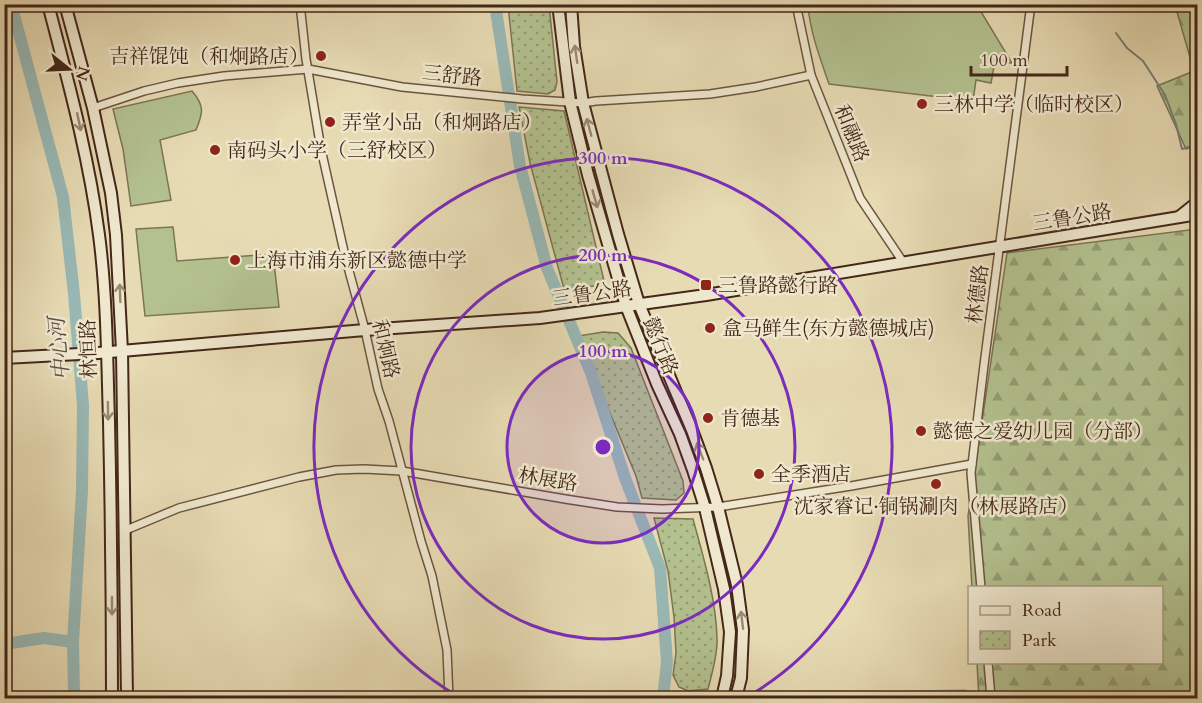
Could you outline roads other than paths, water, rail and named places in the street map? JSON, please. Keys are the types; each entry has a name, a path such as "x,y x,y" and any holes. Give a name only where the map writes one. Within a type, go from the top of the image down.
{"main road":[{"name":"林恒路","path":"48,4 77,113 100,237 103,278 102,352 112,698"},
{"name":"林恒路","path":"65,4 93,108 111,192 116,235 122,351 128,698"},
{"name":"懿行路","path":"558,4 570,102 588,175 626,306 680,434 705,508 724,589 730,632 728,676 722,699"},
{"name":"懿行路","path":"571,4 574,46 583,103 612,214 639,304 692,430 718,507 739,596 743,630 741,678 736,699"},
{"name":"三鲁公路","path":"1179,217 1197,204"},
{"name":"三鲁公路","path":"4,358 122,351 534,318 809,279 1197,214"},
{"name":"三鲁公路","path":"1179,217 1197,219"}],"street":[{"name":"和炯路","path":"300,4 321,149 345,256 366,330 378,389 432,576 447,650 449,699"},
{"name":"和融路","path":"796,4 811,75 860,198 903,262"},
{"name":"林德路","path":"981,586 971,473 1031,4"},
{"name":"三舒路","path":"93,108 144,91 178,84 234,75 308,69 402,87 583,103 710,94 811,75"},
{"name":"林展路","path":"126,530 179,508 299,477 336,470 402,471 617,507 662,510 718,507 972,464"},
{"path":"988,664 991,699"}],"waterway":[{"name":"中心河","path":"11,4 63,197 74,294 83,405 82,491 73,642 74,698"},
{"path":"495,4 520,166 547,268 591,373 625,478 660,568 667,662 663,698"},
{"path":"1116,33 1127,48 1143,61 1165,95 1182,149 1198,144"},
{"path":"4,644 44,638 73,642"},
{"path":"881,698 964,695"}],"place":[{"name":"吉祥馄饨（和炯路店）","path":"321,56"},
{"name":"三林中学（临时校区）","path":"922,104"},
{"name":"弄堂小品（和炯路店）","path":"330,122"},
{"name":"南码头小学（三舒校区）","path":"215,150"},
{"name":"上海市浦东新区懿德中学","path":"235,260"},
{"name":"三鲁路懿行路","path":"706,285"},
{"name":"盒马鲜生(东方懿德城店)","path":"710,328"},
{"name":"肯德基","path":"708,418"},
{"name":"懿德之爱幼儿园（分部）","path":"921,431"},
{"name":"全季酒店","path":"759,474"},
{"name":"沈家睿记·铜锅涮肉（林展路店）","path":"936,484"}]}
